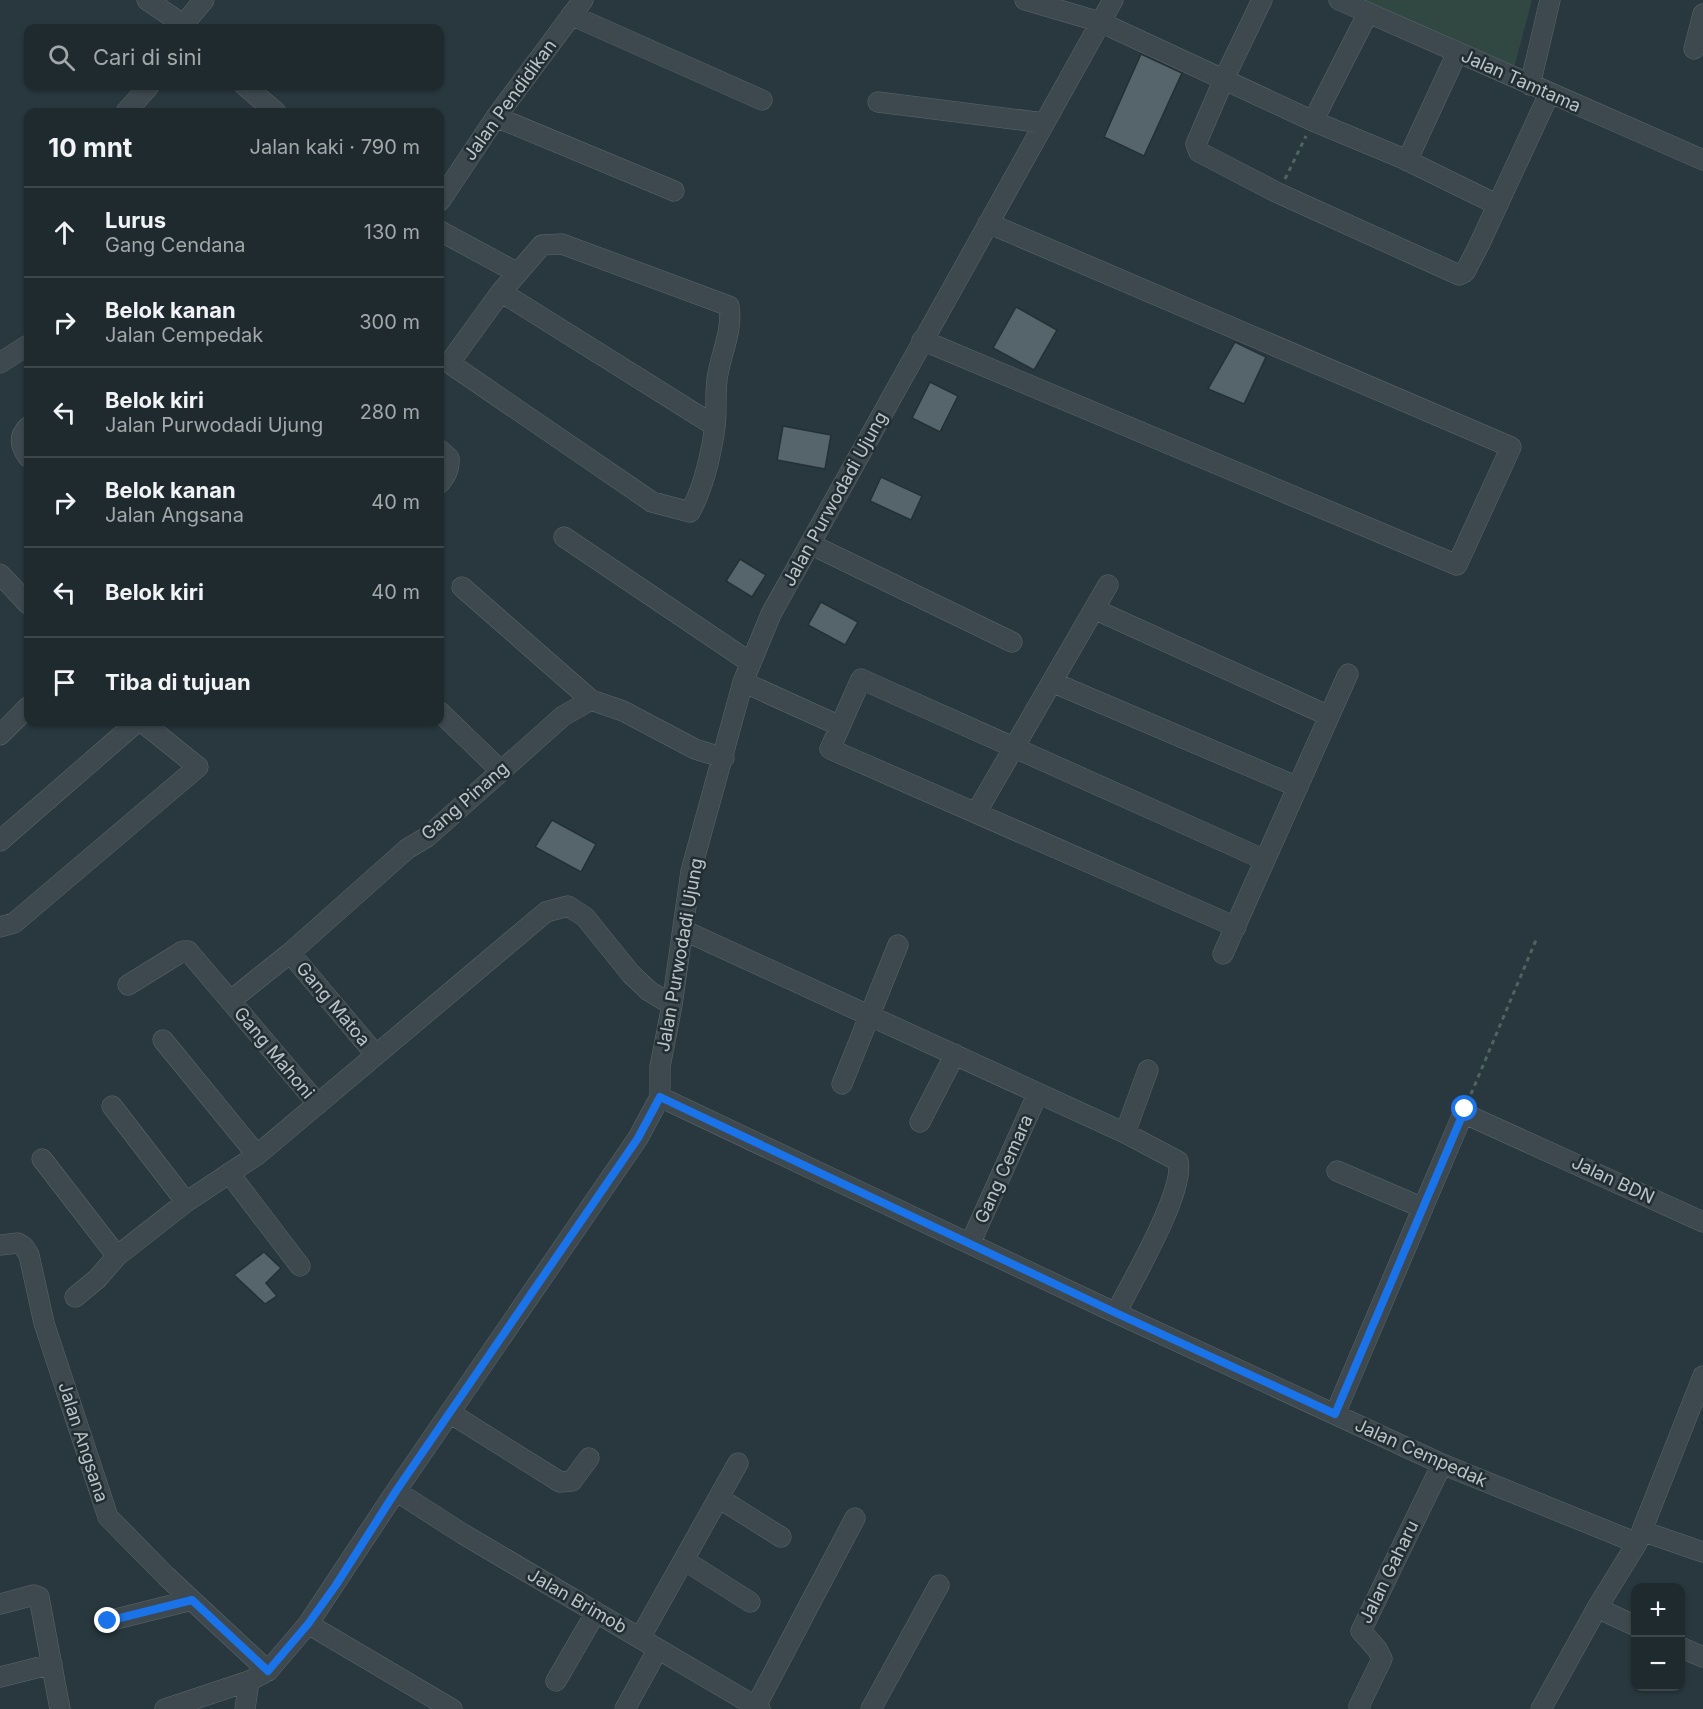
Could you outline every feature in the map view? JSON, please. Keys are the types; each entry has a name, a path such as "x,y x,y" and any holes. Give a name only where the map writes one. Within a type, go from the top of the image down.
{"street":[{"path":"147,0 181,24"},
{"path":"187,24 188,19 204,0"},
{"path":"1025,0 1100,22 1313,121 1407,160 1498,205"},
{"name":"Jalan Purwodadi Ujung","path":"165,1709 249,1681 268,1671 308,1624 396,1491 638,1138 660,1097 660,1067 672,1005 691,871 724,758 743,682 771,614 1113,0"},
{"path":"1262,0 1196,144 1199,152 1278,193 1459,275 1465,272 1549,94"},
{"name":"Jalan Tamtama","path":"1339,0 1530,86 1703,160"},
{"path":"1530,86 1550,0"},
{"path":"577,8 762,100"},
{"name":"Jalan Pendidikan","path":"444,195 496,117 577,8"},
{"path":"1313,121 1368,13"},
{"path":"1694,49 1703,14"},
{"path":"1407,160 1457,53"},
{"path":"130,108 145,90"},
{"path":"250,90 271,108"},
{"path":"878,102 1044,123"},
{"path":"496,117 674,191"},
{"path":"922,340 1457,565 1511,447 988,223"},
{"path":"444,233 516,272"},
{"path":"562,244 729,306 728,340 717,377 715,426 699,496 690,512 652,502 452,365 453,358 516,272 542,245 562,244"},
{"path":"501,292 715,426"},
{"path":"0,363 24,348"},
{"path":"24,432 21,440 24,451"},
{"path":"444,454 449,458 450,464 444,477"},
{"path":"564,537 751,663"},
{"path":"810,544 1012,642"},
{"path":"0,574 24,600"},
{"path":"976,813 1108,585"},
{"path":"462,587 591,700 623,711 695,749 724,758"},
{"path":"1094,609 1329,716"},
{"path":"1223,954 1348,674"},
{"path":"1236,927 830,749 861,679 1265,860"},
{"path":"743,682 840,726"},
{"path":"1052,682 1298,787"},
{"name":"Gang Pinang","path":"230,1001 290,953 407,849 427,837 563,716 591,700"},
{"path":"2,728 24,709"},
{"path":"444,716 500,770"},
{"path":"0,842 131,726"},
{"path":"0,927 14,923 198,767 147,726"},
{"path":"75,1297 97,1279 117,1256 186,1202 257,1155 546,912 568,906 585,917 630,974 649,991 672,1005"},
{"path":"683,930 1125,1133 1167,1153 1178,1161 1180,1168 1167,1212 1116,1313"},
{"path":"842,1084 898,945"},
{"name":"Gang Mahoni","path":"128,985 183,951 188,951 318,1104"},
{"name":"Gang Matoa","path":"290,953 376,1055"},
{"path":"163,1040 257,1155"},
{"path":"920,1122 955,1054"},
{"path":"1125,1133 1148,1070"},
{"name":"Gang Cemara","path":"970,1244 1038,1093"},
{"name":"Jalan Cempedak","path":"660,1097 1116,1313 1442,1464 1598,1528 1703,1552"},
{"path":"112,1106 186,1202"},
{"path":"1335,1414 1464,1111"},
{"name":"Jalan BDN","path":"1464,1111 1703,1222"},
{"path":"42,1159 117,1256"},
{"path":"1337,1171 1423,1208"},
{"path":"229,1173 300,1266"},
{"name":"Jalan Angsana","path":"0,1245 18,1243 29,1255 44,1323 108,1516 192,1600 268,1671"},
{"path":"1541,1709 1597,1608 1640,1537 1703,1376"},
{"path":"450,1413 560,1482 572,1481 589,1458"},
{"path":"640,1638 738,1463"},
{"name":"Jalan Gaharu","path":"1360,1709 1359,1706 1382,1659 1377,1649 1360,1631 1442,1464"},
{"name":"Jalan Brimob","path":"396,1491 463,1534 758,1708"},
{"path":"718,1498 781,1537"},
{"path":"758,1708 855,1518"},
{"path":"684,1560 750,1602"},
{"path":"871,1709 939,1584"},
{"path":"0,1604 34,1594 39,1597 60,1709"},
{"path":"108,1621 192,1600"},
{"path":"1597,1608 1631,1624"},
{"path":"556,1681 596,1612"},
{"path":"308,1624 452,1709"},
{"path":"625,1709 658,1649"},
{"path":"1685,1649 1703,1657"},
{"path":"0,1677 52,1664"},
{"path":"245,1709 249,1681"}],"path":[{"path":"1278,193 1313,121"},
{"path":"1464,1111 1536,940"}],"green space":[{"path":"1362,0 1532,0 1513,72"}],"building":[{"path":"1141,54 1182,73 1144,156 1104,137"},
{"path":"1016,307 1057,330 1034,370 993,348"},
{"path":"1235,342 1266,357 1244,404 1208,389"},
{"path":"930,382 958,396 940,432 912,418"},
{"path":"783,426 831,435 825,469 777,460"},
{"path":"881,477 922,496 911,520 870,501"},
{"path":"740,559 766,575 752,597 726,581"},
{"path":"821,602 858,622 845,645 808,625"},
{"path":"552,820 596,844 581,872 535,847"},
{"path":"264,1252 281,1268 266,1283 277,1296 265,1304 234,1275"}],"route":[{"path":"108,1621 192,1600 268,1671 308,1624 336,1585 396,1491 638,1138 660,1097 1335,1414 1465,1109"}]}
